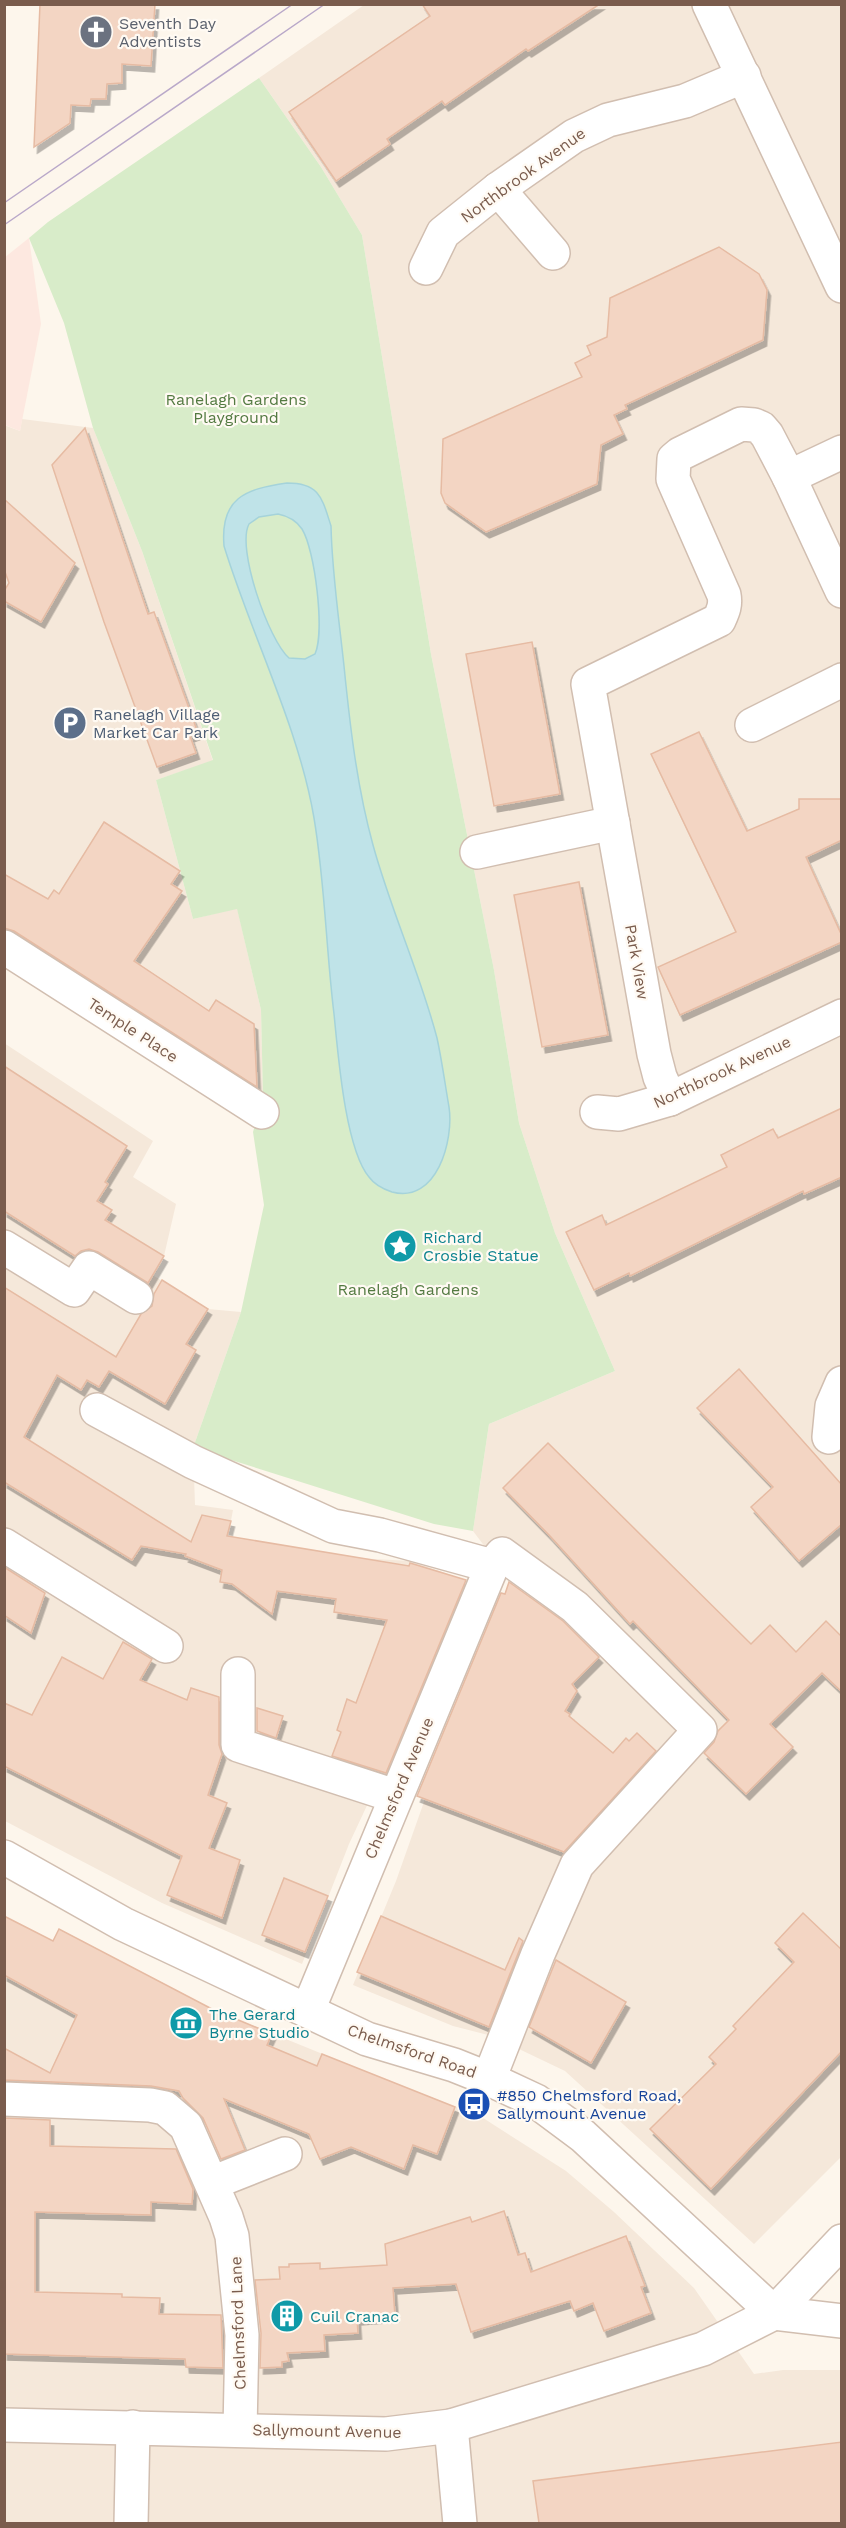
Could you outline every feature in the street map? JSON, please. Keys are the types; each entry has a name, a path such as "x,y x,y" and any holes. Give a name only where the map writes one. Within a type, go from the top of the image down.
{"street":[{"path":"709,4 842,286"},
{"name":"Northbrook Avenue","path":"426,268 443,233 498,189 591,127 608,120 685,101 744,76"},
{"path":"498,189 553,253"},
{"name":"Park View","path":"670,1099 660,1077 654,1054 588,684 719,620 723,612 726,603 724,595 673,479 674,459 741,424 754,424 767,435 789,477"},
{"path":"842,452 789,477 842,591"},
{"path":"753,725 842,680"},
{"path":"477,852 613,824"},
{"name":"Temple Place","path":"4,948 262,1113"},
{"name":"Northbrook Avenue","path":"597,1112 620,1114 670,1099 842,1016"},
{"path":"4,1247 74,1290 89,1268 136,1297"},
{"path":"829,1437 832,1406 842,1383"},
{"path":"97,1410 193,1462 333,1526 380,1535 492,1566 502,1554 575,1607 700,1730 577,1865 538,1954 489,2079"},
{"path":"4,1545 166,1646"},
{"name":"Chelmsford Avenue","path":"308,2010 492,1566"},
{"path":"238,1674 238,1745 395,1796"},
{"name":"Chelmsford Road","path":"4,1857 123,1924 367,2039 454,2065 536,2101 568,2124 774,2313"},
{"name":"Chelmsford Lane","path":"4,2099 136,2104 165,2108 186,2126 226,2217 236,2251 242,2336 240,2430"},
{"path":"212,2183 285,2154"},
{"path":"774,2313 842,2241"},
{"path":"774,2313 842,2321"},
{"name":"Sallymount Avenue","path":"4,2425 387,2434 451,2427 702,2349 774,2313"},
{"path":"131,2523 134,2427"},
{"path":"451,2427 460,2523"}],"shaded area":[{"path":"364,5 841,5 842,2156 754,2244 565,2071 492,2036 453,2026 353,1985 396,1881 425,1799 510,1580 473,1531 489,1424 615,1371 555,1233 519,1123 494,970 431,654 362,235 321,167 259,78"},
{"path":"29,238 41,324 20,431 5,425 4,258"},
{"path":"22,419 93,428 142,551 213,761 156,780 193,919 237,908 261,1010 263,1098 5,935 4,425 20,431"},
{"path":"4,1043 153,1141 133,1177 176,1204 164,1256 154,1276 208,1309 241,1312 193,1448 195,1505 233,1510 228,1536 357,1558 410,1561 454,1576 438,1613 377,1784 349,1844 302,1964 162,1903 5,1821"},
{"path":"4,1916 52,1942 59,1929 212,2009 480,2116 566,2171 614,2212 694,2288 754,2374 783,2370 841,2370 841,2523 5,2523"}],"green space":[{"name":"Ranelagh Gardens","path":"259,78 321,167 362,235 431,654 494,970 519,1123 555,1233 615,1371 489,1424 473,1531 434,1524 193,1448 241,1312 264,1205 253,1132 263,1098 261,1010 237,909 193,919 156,780 213,760 142,551 93,428 64,323 29,238 48,222"}],"water":[{"path":"298,484 313,489 322,500 331,526 334,579 349,711 363,801 380,870 430,1014 439,1047 449,1107 449,1136 445,1152 431,1179 421,1188 408,1193 392,1192 373,1182 361,1163 354,1145 344,1099 331,990 321,867 307,784 286,716 224,546 226,517 231,507 248,493 272,485","holes":["278,514 288,517 302,529 311,554 317,591 319,628 315,654 305,659 289,658 272,633 257,594 247,553 246,536 249,524 259,517"]}],"building":[{"name":"Seventh Day Adventists","path":"40,4 155,4 151,66 122,64 122,83 107,84 106,99 91,99 90,106 71,105 70,123 34,147"},
{"path":"422,4 600,4 528,51 526,49 445,105 442,101 387,139 390,144 336,181 289,112 430,16"},
{"path":"719,247 759,274 767,290 763,340 625,405 627,409 614,415 623,434 601,445 597,484 486,532 445,503 441,493 443,439 582,377 575,363 591,355 587,346 607,337 610,298"},
{"path":"85,428 148,614 154,612 198,733 190,736 196,753 157,767 104,622 52,465"},
{"path":"4,499 75,563 41,622 4,601 4,591 9,583 4,569"},
{"path":"532,642 560,794 494,806 466,654"},
{"path":"699,732 747,831 799,809 799,799 842,799 842,840 806,857 842,936 842,942 680,1015 658,967 736,932 651,754"},
{"path":"104,822 180,871 171,884 182,891 134,961 209,1011 216,1000 254,1024 257,1087 14,931 4,928 4,874 48,899 54,890 59,894"},
{"path":"579,882 608,1035 542,1047 514,895"},
{"path":"4,1066 127,1146 105,1182 108,1184 97,1201 112,1210 105,1220 164,1256 148,1283 98,1252 89,1249 75,1256 4,1211"},
{"path":"842,1108 842,1177 804,1194 803,1191 630,1276 629,1273 594,1290 566,1232 602,1215 606,1225 727,1167 721,1155 773,1129 778,1138"},
{"path":"162,1280 208,1309 186,1344 196,1350 165,1404 109,1371 99,1387 87,1380 81,1390 57,1375 24,1437 191,1542 202,1515 231,1521 227,1536 409,1566 410,1563 466,1580 386,1773 332,1756 341,1732 337,1730 347,1699 356,1703 387,1620 334,1612 336,1599 277,1591 272,1614 232,1584 220,1582 222,1570 185,1556 186,1554 141,1546 132,1560 4,1482 4,1287 116,1357 141,1314 152,1306 154,1294"},
{"path":"739,1369 842,1485 842,1524 799,1561 751,1507 773,1487 697,1408"},
{"path":"548,1443 751,1644 770,1625 796,1652 826,1621 842,1637 842,1692 822,1673 770,1724 793,1747 746,1794 704,1753 714,1742 718,1731 729,1720 633,1621 630,1624 503,1488"},
{"path":"4,1567 45,1593 31,1633 4,1615"},
{"path":"509,1582 563,1621 599,1657 572,1684 577,1691 565,1711 570,1714 569,1716 613,1753 626,1738 629,1741 637,1733 656,1751 564,1852 417,1796 501,1593 505,1594"},
{"path":"123,1642 152,1659 140,1680 187,1700 191,1688 219,1697 219,1745 222,1754 208,1795 227,1803 209,1848 240,1860 222,1918 167,1895 182,1856 4,1766 4,1703 32,1715 62,1657 103,1679"},
{"path":"257,1708 283,1716 276,1738 257,1731"},
{"path":"284,1878 328,1896 305,1952 262,1935"},
{"path":"803,1913 842,1950 842,2051 711,2189 650,2129 716,2064 709,2057 736,2029 733,2026 794,1962 775,1943"},
{"path":"4,1916 53,1941 59,1929 212,2009 272,2034 267,2045 317,2066 322,2054 455,2107 437,2154 413,2145 404,2169 351,2147 320,2159 309,2134 224,2099 245,2150 221,2159 203,2118 179,2091 151,2086 4,2080 4,2048 50,2073 77,2015 4,1975"},
{"path":"381,1916 505,1970 519,1938 523,1941 489,2027 357,1972"},
{"path":"556,1960 626,2002 591,2063 529,2027"},
{"path":"4,2118 50,2120 50,2146 176,2149 193,2189 192,2204 151,2202 151,2215 35,2212 35,2292 122,2294 122,2297 160,2298 159,2314 221,2315 223,2368 186,2367 185,2359 4,2354"},
{"path":"504,2211 518,2255 525,2253 531,2272 626,2236 645,2286 641,2287 651,2313 604,2331 593,2303 574,2311 570,2301 471,2332 456,2284 393,2288 395,2316 357,2319 358,2333 324,2335 325,2351 287,2353 289,2361 282,2362 282,2367 260,2368 261,2333 255,2280 280,2279 279,2267 289,2267 289,2264 320,2263 320,2269 387,2265 385,2244 470,2217 472,2222"},
{"path":"842,2442 842,2523 539,2523 533,2481"}],"tram line":[{"path":"4,203 293,4"},
{"path":"4,225 325,4"}],"place":[{"name":"Seventh Day Adventists","path":"96,32"},
{"name":"Ranelagh Village Market Car Park","path":"70,723"},
{"name":"Richard Crosbie Statue","path":"400,1246"},
{"name":"The Gerard Byrne Studio","path":"186,2023"},
{"name":"#850 Chelmsford Road, Sallymount Avenue","path":"474,2104"},
{"name":"Cuil Cranac","path":"287,2316"}],"park label":[{"name":"Ranelagh Gardens Playground","path":"236,408"}]}
